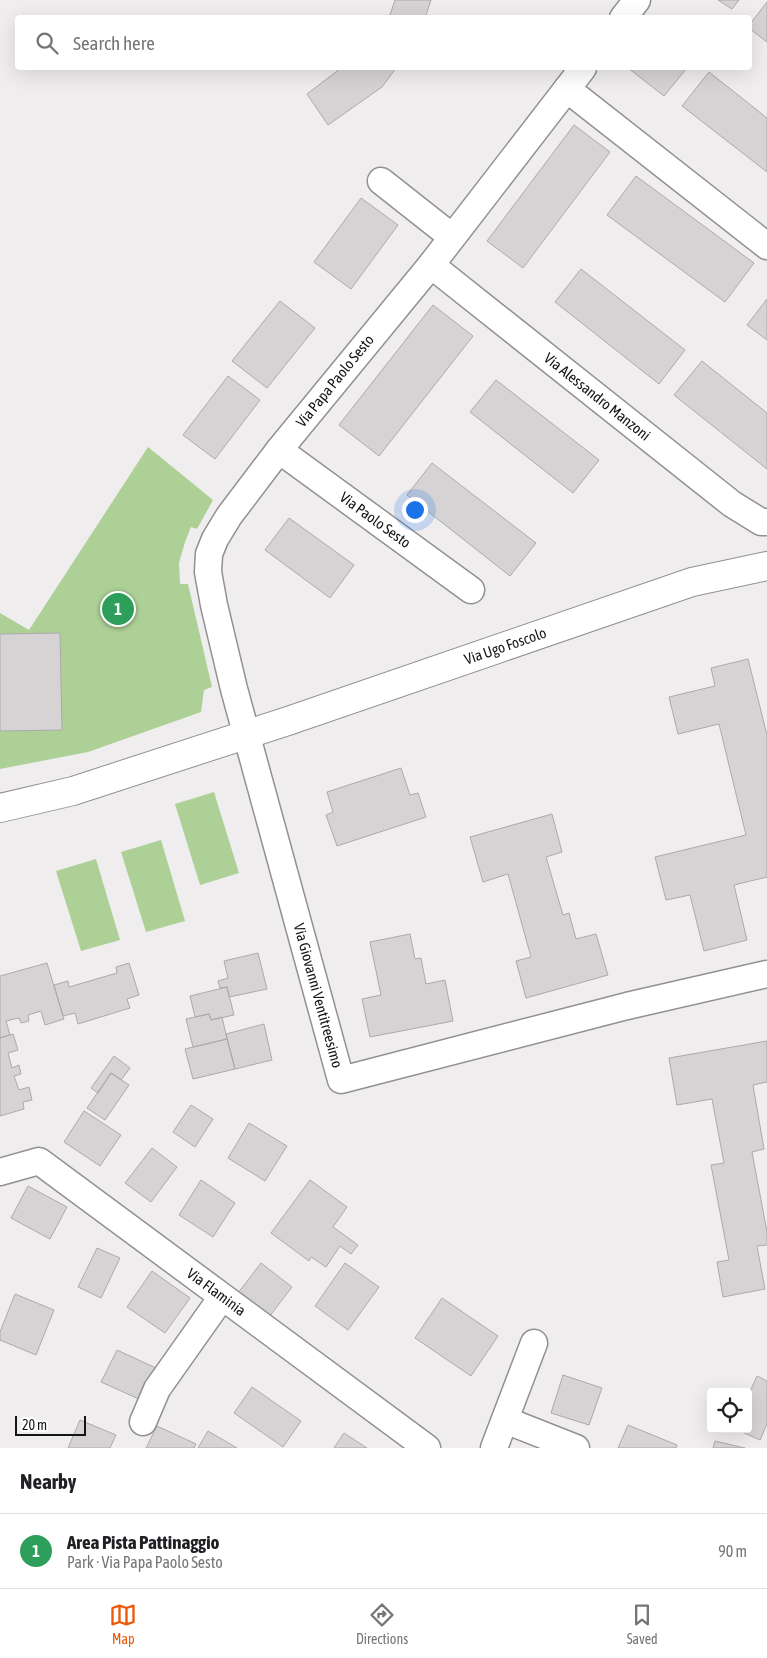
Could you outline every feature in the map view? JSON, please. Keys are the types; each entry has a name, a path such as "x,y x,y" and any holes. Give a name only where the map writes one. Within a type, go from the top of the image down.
{"street":[{"path":"625,15 637,0"},
{"name":"Via Papa Paolo Sesto","path":"246,735 208,572 209,554 215,540 229,516 279,450 431,265 582,70"},
{"path":"567,89 767,246"},
{"path":"381,181 452,237"},
{"name":"Via Alessandro Manzoni","path":"431,265 732,504 761,522 767,522"},
{"name":"Via Paolo Sesto","path":"279,450 472,590"},
{"name":"Via Ugo Foscolo","path":"246,735 692,582 767,566"},
{"path":"0,808 73,792 246,735"},
{"name":"Via Giovanni Ventitreesimo","path":"246,735 341,1080 618,1009 767,974"},
{"name":"Via Flaminia","path":"0,1172 39,1161 427,1448"},
{"path":"143,1422 157,1389 222,1297"},
{"path":"494,1448 534,1343"},
{"path":"504,1420 576,1448"}],"green space":[{"path":"148,447 213,500 197,529 191,527 179,563 180,584 188,584 212,687 204,690 201,712 88,752 0,769 0,613 29,630"},
{"path":"214,792 239,873 200,885 175,804"},
{"path":"161,840 185,921 146,932 121,852"},
{"path":"96,859 120,940 81,951 56,871"}],"building":[{"path":"395,0 431,0 426,15 390,15"},
{"path":"718,0 739,0 732,9"},
{"path":"767,2 767,42 752,31 752,21"},
{"path":"338,70 395,70 382,87 328,125 307,94"},
{"path":"631,70 685,70 664,96"},
{"path":"709,72 767,118 767,172 682,106"},
{"path":"574,125 610,152 523,268 487,241"},
{"path":"636,176 754,263 725,302 607,215"},
{"path":"361,198 398,225 351,289 314,262"},
{"path":"581,269 685,350 659,384 555,302"},
{"path":"767,299 767,340 747,325"},
{"path":"280,301 315,328 267,388 232,361"},
{"path":"433,305 473,336 379,456 339,425"},
{"path":"702,361 767,413 767,469 674,395"},
{"path":"228,376 260,400 215,459 183,435"},
{"path":"496,380 599,460 573,493 470,412"},
{"path":"432,463 536,543 510,576 407,495"},
{"path":"289,518 354,565 330,598 265,550"},
{"path":"60,633 62,730 0,731 0,634"},
{"path":"748,659 767,735 767,877 734,885 747,940 704,951 690,895 666,900 655,857 746,835 719,724 678,734 669,697 715,686 711,668"},
{"path":"401,768 410,795 418,793 426,817 337,846 326,815 333,812 327,792"},
{"path":"552,814 562,852 546,857 563,915 569,913 576,939 596,934 608,975 526,998 516,961 531,957 508,874 483,882 470,837"},
{"path":"410,934 415,959 421,958 426,984 445,980 453,1021 370,1037 362,999 381,995 370,942"},
{"path":"258,953 267,989 229,997 227,987 220,988 218,981 228,978 224,961"},
{"path":"47,963 64,1019 45,1025 41,1011 28,1015 29,1021 21,1023 19,1018 6,1021 10,1035 0,1038 0,976"},
{"path":"129,963 139,995 127,999 130,1008 78,1024 75,1013 63,1016 54,985 68,981 69,987 117,973 116,967"},
{"path":"227,987 234,1015 211,1020 209,1014 195,1017 190,996"},
{"path":"209,1014 211,1020 222,1017 227,1039 193,1047 186,1019"},
{"path":"264,1024 272,1060 235,1069 226,1034"},
{"path":"13,1034 18,1050 8,1053 12,1068 19,1065 21,1074 14,1076 19,1090 29,1087 32,1100 23,1102 24,1109 0,1116 0,1038"},
{"path":"227,1039 235,1069 193,1079 185,1049"},
{"path":"767,1041 767,1082 753,1085 764,1149 752,1152 767,1232 767,1245 757,1246 765,1289 723,1297 717,1262 729,1260 711,1165 724,1163 712,1099 677,1105 669,1058"},
{"path":"114,1056 130,1068 121,1080 111,1073 98,1093 91,1088"},
{"path":"111,1073 129,1085 105,1120 87,1108"},
{"path":"191,1105 213,1119 195,1147 173,1132"},
{"path":"84,1111 121,1135 100,1166 64,1142"},
{"path":"249,1123 287,1146 265,1181 228,1158"},
{"path":"152,1148 177,1167 151,1202 125,1183"},
{"path":"201,1180 235,1203 213,1237 179,1215"},
{"path":"310,1180 347,1207 333,1227 358,1245 351,1254 340,1246 326,1267 311,1257 309,1261 271,1233"},
{"path":"28,1186 67,1207 50,1239 11,1218"},
{"path":"97,1248 120,1258 101,1298 78,1287"},
{"path":"261,1263 292,1287 269,1317 238,1293"},
{"path":"345,1263 379,1287 348,1330 315,1306"},
{"path":"152,1271 190,1298 165,1333 127,1307"},
{"path":"15,1294 54,1310 36,1355 0,1340 0,1332"},
{"path":"442,1298 498,1336 471,1376 415,1338"},
{"path":"117,1350 156,1368 141,1400 101,1382"},
{"path":"563,1375 602,1388 589,1425 551,1413"},
{"path":"757,1376 767,1381 767,1424 760,1440 744,1433 752,1433 752,1388"},
{"path":"252,1387 301,1421 283,1447 234,1413"},
{"path":"80,1420 116,1435 110,1448 68,1448"},
{"path":"628,1425 677,1445 676,1448 618,1448"},
{"path":"157,1426 196,1444 194,1448 146,1448"},
{"path":"208,1431 237,1448 198,1448"},
{"path":"344,1433 367,1448 334,1448"},
{"path":"715,1441 745,1448 713,1448"}],"place":[{"name":"Area Pista Pattinaggio","path":"118,609"}]}
